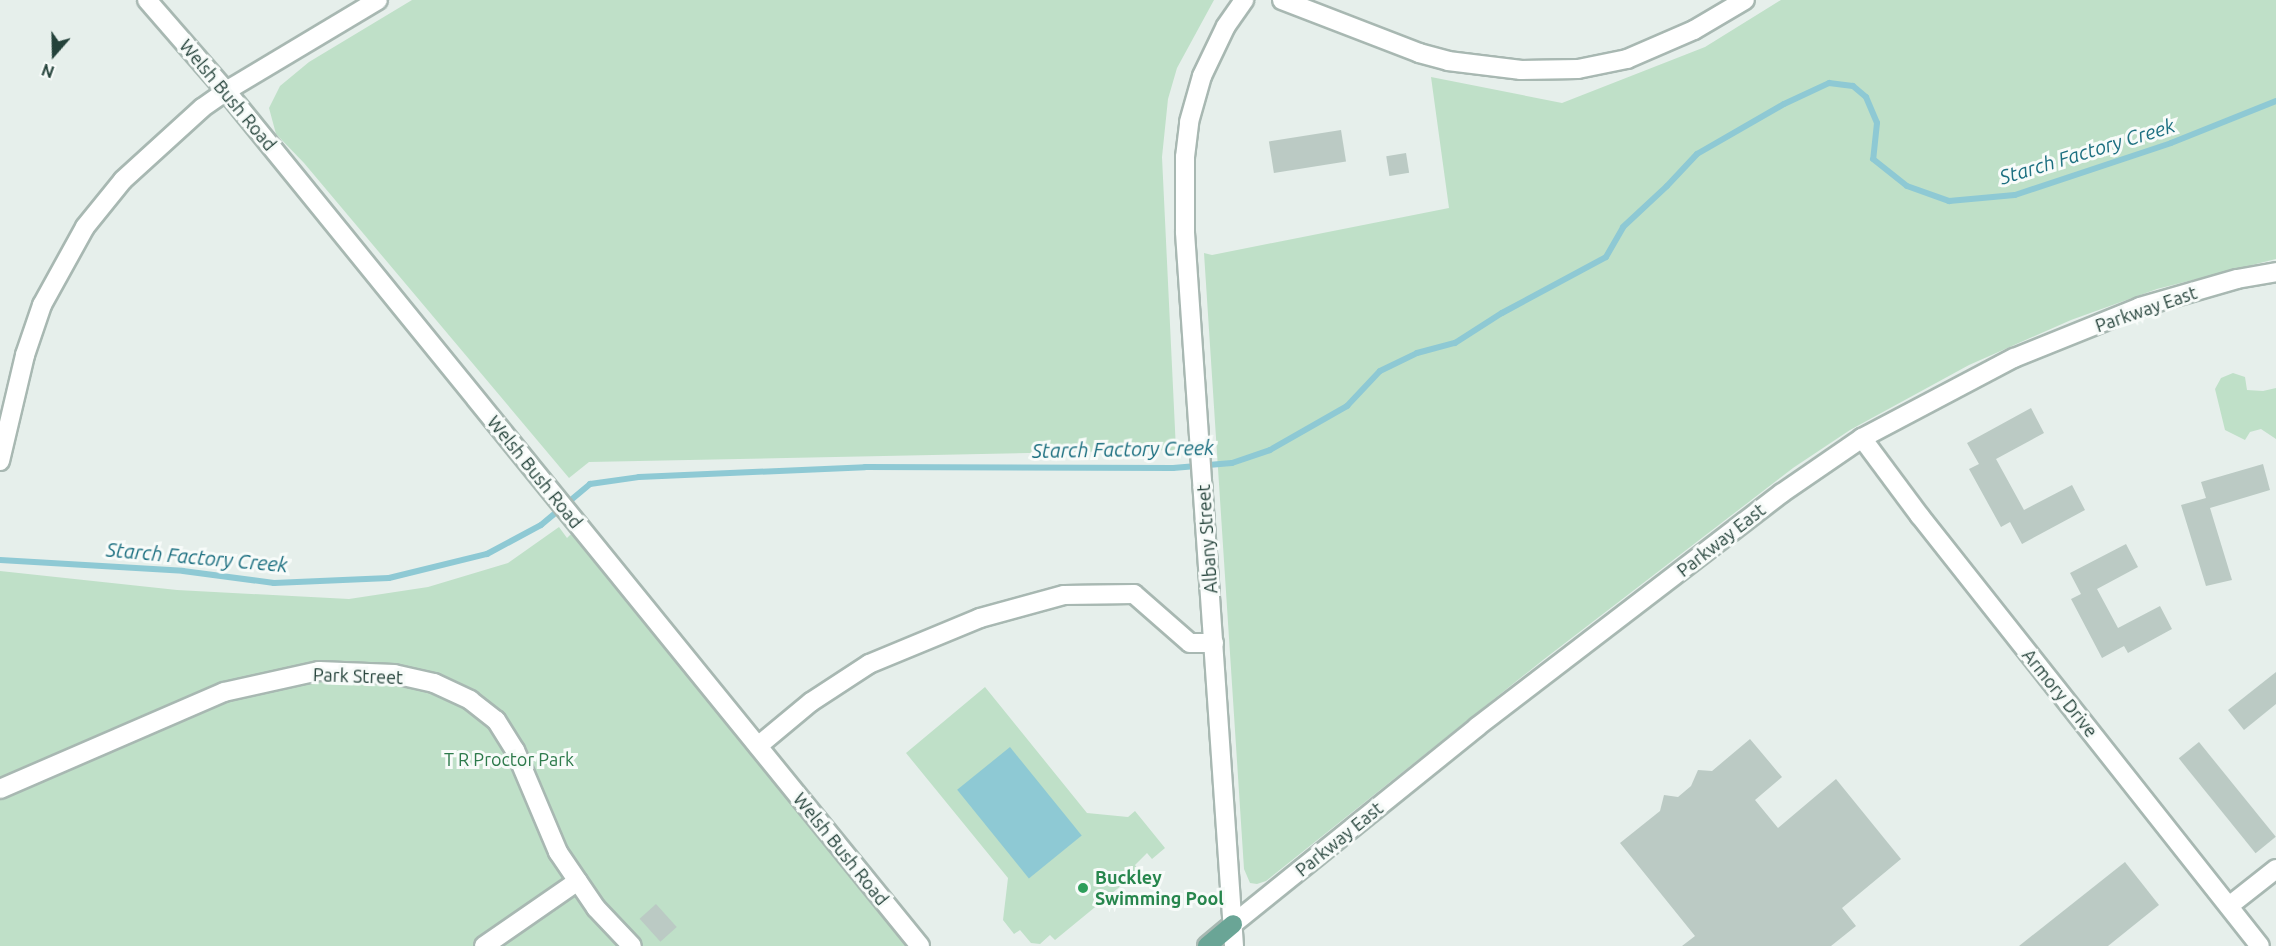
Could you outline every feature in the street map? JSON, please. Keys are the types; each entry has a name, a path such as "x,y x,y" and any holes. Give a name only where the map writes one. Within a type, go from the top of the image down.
{"main road":[{"path":"1207,946 1233,924"}],"street":[{"name":"Welsh Bush Road","path":"147,0 226,91 920,946"},
{"path":"0,461 25,355 42,305 85,228 123,180 202,108 226,91 378,0"},
{"name":"Albany Street","path":"1234,946 1185,232 1185,156 1189,122 1202,76 1226,26 1244,0"},
{"path":"1282,0 1448,62 1521,70 1578,69 1627,59 1694,30 1745,0"},
{"name":"Parkway East","path":"1233,924 1496,712 1782,493 1862,438 2014,358 2130,311 2237,279 2276,272"},
{"name":"Armory Drive","path":"1862,438 1920,516 2260,946"},
{"path":"758,746 811,702 869,664 981,618 1064,595 1134,594 1190,643 1214,644"},
{"name":"Park Street","path":"0,789 224,693 320,671 394,674 434,683 470,700 496,720 515,750 558,852 596,908 632,946"},
{"path":"2229,906 2276,869"},
{"path":"484,946 578,881"}],"green space":[{"path":"412,0 1214,0 1177,68 1168,99 1162,157 1176,450 589,462 569,478 304,163 276,134 269,108 280,86 309,62"},
{"path":"1781,0 2276,0 2276,259 2157,289 2071,320 1969,365 1850,430 1793,468 1543,660 1266,881 1257,884 1250,883 1244,869 1204,253 1212,255 1449,208 1431,77 1562,103 1705,47"},
{"path":"2233,373 2245,377 2247,390 2263,391 2276,388 2276,439 2261,429 2250,432 2245,440 2225,430 2215,389 2221,378"},
{"name":"T R Proctor Park","path":"559,527 567,538 571,534 906,946 0,946 0,571 177,590 349,599 428,587 508,563"},
{"path":"985,687 1087,813 1128,817 1135,811 1165,848 1152,859 1147,853 1135,865 1139,871 1055,940 1050,935 1040,944 1031,943 1020,930 1014,934 1003,920 1008,878 906,753"}],"water":[{"path":"1010,747 1082,836 1029,878 957,790"}],"building":[{"path":"1341,130 1346,162 1274,173 1269,141"},
{"path":"1406,153 1409,173 1389,176 1386,156"},
{"path":"2031,408 2044,433 1996,459 2024,510 2072,485 2085,510 2022,544 2010,522 2001,527 1969,469 1979,464 1967,443"},
{"path":"2263,464 2270,490 2210,508 2232,580 2206,586 2181,505 2206,498 2201,482"},
{"path":"2126,544 2138,567 2097,589 2118,628 2160,606 2172,629 2128,653 2124,646 2102,658 2071,599 2081,594 2070,573"},
{"path":"2276,672 2276,704 2244,730 2228,710"},
{"path":"1750,739 1782,777 1755,800 1778,828 1836,779 1901,859 1842,908 1856,926 1831,946 1682,946 1695,936 1620,843 1660,811 1664,795 1678,797 1691,786 1698,770 1712,771"},
{"path":"2199,742 2276,837 2256,853 2179,758"},
{"path":"2125,862 2159,905 2108,946 2019,946"},
{"path":"656,904 677,927 660,942 640,919"}],"waterway":[{"name":"Starch Factory Creek","path":"0,560 183,571 274,583 389,578 487,554 541,525 590,484 639,477 865,467 1173,468 1232,463 1270,450 1347,406 1380,371 1417,353 1455,343 1502,313 1606,257 1623,227 1697,154 1784,104 1829,83 1853,86 1866,97 1877,123 1873,159 1907,186 1949,201 2015,195 2171,143 2276,101"}],"place":[{"name":"Buckley Swimming Pool","path":"1083,888"}]}
